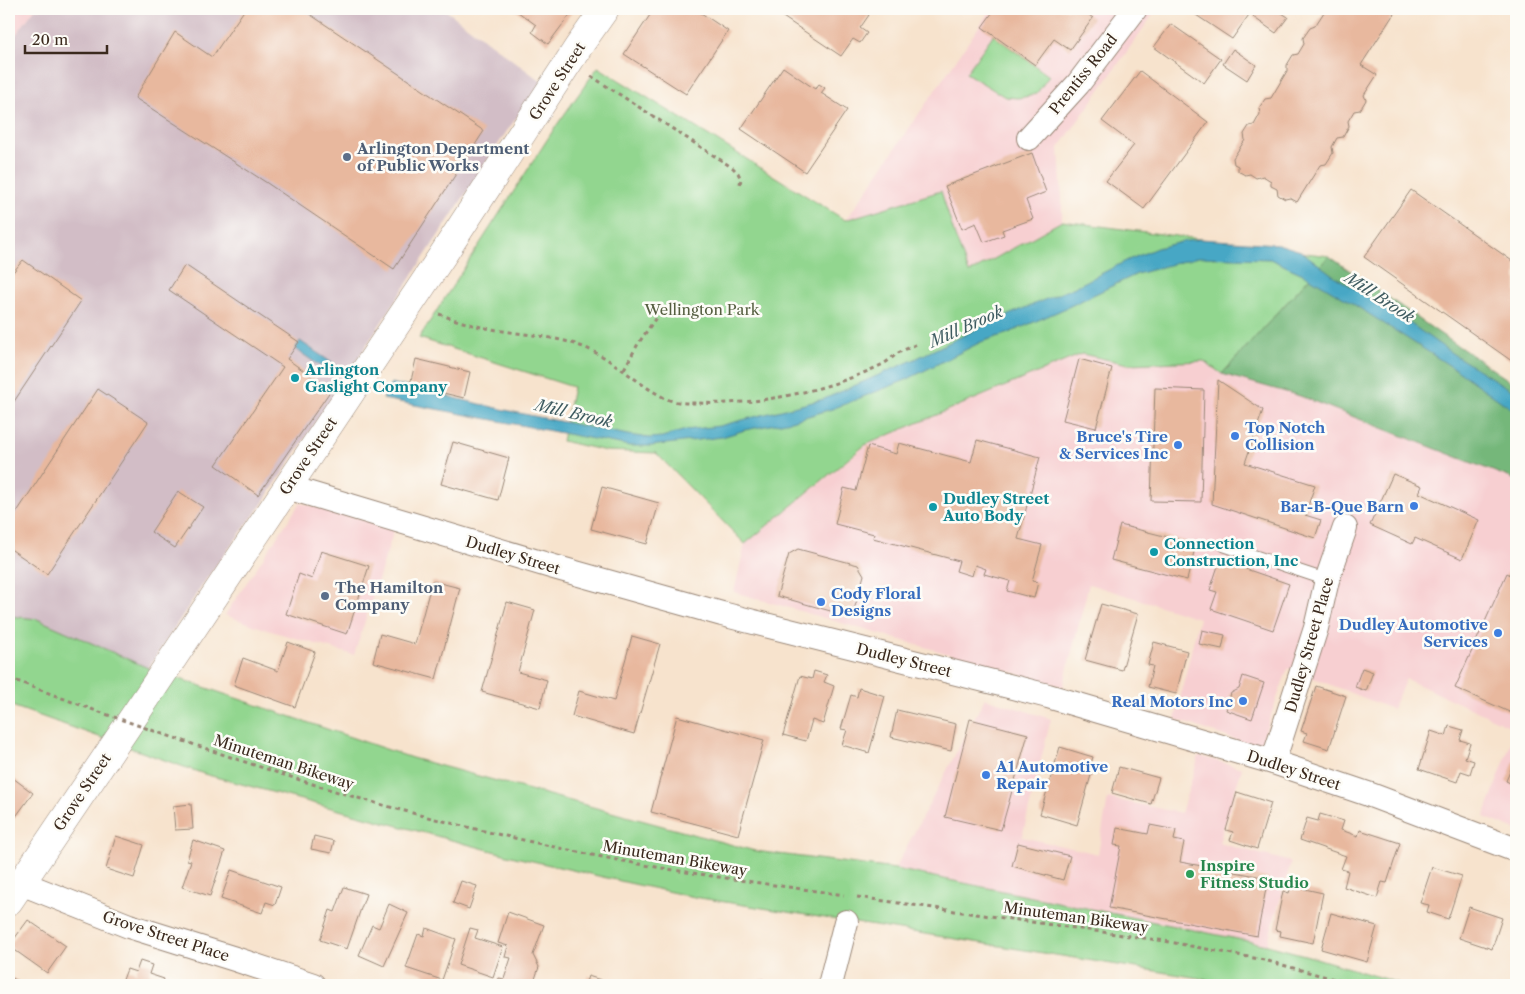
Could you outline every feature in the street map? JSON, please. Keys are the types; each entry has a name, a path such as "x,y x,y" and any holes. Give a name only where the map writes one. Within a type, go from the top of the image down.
{"main road":[{"name":"Grove Street","path":"15,892 444,253 569,61 606,9"}],"street":[{"name":"Prentiss Road","path":"1029,138 1078,84 1136,9"},
{"name":"Dudley Street","path":"287,487 648,593 1048,696 1273,762 1368,794 1516,850"},
{"name":"Dudley Street Place","path":"1273,762 1316,628 1328,580 1345,528"},
{"name":"Grove Street Place","path":"15,892 235,959 313,985"},
{"path":"830,985 846,922"}],"lane":[{"path":"1225,546 1328,580"}],"path":[{"path":"569,61 733,168 741,180 739,188"},
{"path":"439,314 463,323 552,338 583,347 603,356 669,400 684,402 738,403 809,392 883,364 917,344"},
{"path":"624,370 638,344 657,316"},
{"name":"Minuteman Bikeway","path":"9,678 160,733 365,800 576,852 647,866 1165,941 1264,960 1356,985"}],"shaded area":[{"path":"9,9 35,9 9,44"},
{"name":"Arlington Department of Public Works","path":"35,9 444,9 542,82 507,131 262,504 207,578 148,668 37,619 9,616 9,44"},
{"path":"991,9 1157,9 1059,148 1062,221 969,274 941,191 846,220"},
{"path":"1082,354 1133,363 1204,361 1222,374 1300,396 1516,480 1516,729 1406,679 1392,709 1288,668 1259,748 1175,719 1199,618 1089,584 1063,687 734,592 745,544 869,443"},
{"path":"300,503 395,527 354,655 271,631 225,615"},
{"path":"985,698 1051,719 1022,837 1098,854 1108,798 1181,813 1199,756 1242,768 1219,843 1291,862 1267,945 895,869"},
{"path":"1516,729 1516,830 1484,817"}],"green space":[{"path":"993,35 1049,76 1037,93 1018,98 1005,97 966,73"},
{"name":"Wellington Park","path":"598,67 845,220 941,191 969,273 1062,221 1329,256 1222,374 1204,361 1128,364 1082,354 865,445 745,544 656,453 606,451 562,441 573,387 419,338 554,129"},
{"path":"1329,256 1516,385 1516,480 1300,396 1222,374"},
{"path":"9,616 37,619 148,668 412,758 755,851 895,869 1267,945 1405,985 1233,985 694,897 515,857 204,774 9,705"}],"water":[{"path":"1200,239 1278,244 1301,251 1334,276 1401,317 1453,354 1516,393 1516,412 1455,369 1305,275 1270,259 1198,257 1137,274 1009,333 981,342 906,380 832,409 791,421 745,430 722,437 651,446 630,446 383,399 391,383 514,412 650,438 662,437 686,430 719,426 824,399 913,360 987,324 1075,287 1128,260 1157,248"},
{"path":"300,341 338,367 333,375 294,348"}],"building":[{"name":"Arlington Department of Public Works","path":"245,9 302,9 484,131 394,269 267,183 135,98 175,32 212,57"},
{"path":"514,9 567,9 572,12 548,44 532,32 536,25"},
{"path":"654,9 695,9 728,31 686,94 624,54"},
{"path":"771,9 860,9 869,15 860,28 867,33 860,43 853,39 841,56"},
{"path":"995,9 1081,9 1093,18 1070,50 1054,39 1035,65 982,27"},
{"path":"1187,9 1253,9 1232,39"},
{"path":"1258,9 1276,9 1288,17 1276,33 1253,17"},
{"path":"1326,9 1332,9 1337,12 1339,9 1394,9 1395,12 1361,65 1377,75 1364,95 1366,100 1360,110 1354,111 1348,121 1349,126 1343,137 1337,138 1332,147 1333,153 1326,164 1320,165 1297,202 1278,195 1277,189 1271,186 1271,181 1263,176 1256,178 1250,174 1245,175 1238,171 1238,166 1234,164 1233,158 1245,140 1244,134 1249,126 1254,125 1260,114 1259,108 1265,99 1271,98 1287,71 1287,65 1293,55 1298,54 1304,44 1303,38 1310,28 1315,26"},
{"path":"1171,24 1221,59 1204,83 1154,47"},
{"path":"1233,49 1256,65 1247,80 1223,64"},
{"path":"783,67 815,89 819,84 825,88 821,93 847,110 805,172 741,129"},
{"path":"1140,71 1208,122 1144,209 1106,181 1134,145 1102,121"},
{"path":"1032,153 1046,192 1026,200 1033,219 1002,230 1004,235 984,242 976,223 962,229 945,186"},
{"path":"1411,190 1515,263 1516,261 1516,364 1364,257"},
{"path":"23,260 81,301 9,409 9,277"},
{"name":"Arlington Gaslight Company","path":"185,265 299,342 287,359 331,390 258,495 216,465 283,367 169,290"},
{"path":"416,359 470,372 464,398 410,385"},
{"path":"1079,359 1112,368 1096,428 1063,420"},
{"name":"Top Notch Collision","path":"1218,380 1263,410 1245,463 1315,485 1305,515 1321,520 1315,538 1212,504"},
{"name":"Bruce's Tire & Services Inc","path":"1155,388 1204,390 1201,502 1151,501"},
{"path":"98,389 148,422 47,574 9,548 9,524"},
{"name":"Dudley Street Auto Body","path":"977,440 1040,457 1018,539 1042,545 1032,581 1038,582 1034,598 1007,591 1010,581 984,574 986,569 975,565 972,576 956,571 959,561 873,538 874,534 835,524 844,488 856,491 868,446 896,454 899,443 971,462"},
{"path":"453,442 509,458 498,500 441,484"},
{"name":"Bar-B-Que Barn","path":"1393,474 1422,486 1419,493 1479,520 1462,559 1415,538 1412,544 1370,525"},
{"path":"602,487 659,503 647,544 591,529"},
{"path":"178,491 203,507 175,548 151,532"},
{"name":"Connection Construction, Inc","path":"1120,525 1196,544 1187,580 1111,560"},
{"path":"798,549 858,565 864,575 852,617 777,596 789,554"},
{"name":"The Hamilton Company","path":"321,551 369,566 347,634 286,614 299,574 312,579"},
{"path":"1220,560 1289,584 1273,630 1211,609 1217,592 1210,590"},
{"name":"Dudley Automotive Services","path":"1507,573 1516,578 1516,709 1514,714 1455,688"},
{"path":"432,581 460,588 436,679 373,662 380,634 415,644"},
{"path":"507,602 535,610 518,672 547,680 540,708 482,692"},
{"path":"1101,604 1138,614 1122,670 1085,660"},
{"path":"1202,630 1225,635 1222,649 1199,644"},
{"path":"632,636 660,644 634,734 572,716 579,691 614,701"},
{"path":"288,642 315,652 295,707 234,685 243,658 278,671"},
{"path":"1154,642 1187,651 1176,694 1148,687 1153,666 1148,665"},
{"path":"1362,668 1373,672 1366,691 1355,687"},
{"path":"814,671 827,675 824,682 834,686 823,724 812,720 806,741 783,735 800,676 812,679"},
{"name":"Real Motors Inc","path":"1243,676 1264,683 1252,719 1226,710 1231,693 1239,689"},
{"path":"1316,686 1346,696 1329,749 1304,741 1307,733 1301,731"},
{"path":"859,688 885,696 869,753 842,745 847,730 841,729 851,695 857,697"},
{"path":"897,710 956,724 951,751 891,737"},
{"path":"677,716 764,740 738,835 651,812"},
{"name":"A1 Automotive Repair","path":"970,719 1028,734 1001,830 945,817"},
{"path":"1449,726 1463,730 1460,740 1470,743 1465,758 1474,761 1470,774 1461,771 1457,782 1419,769 1431,731 1446,736"},
{"path":"1060,747 1093,757 1090,767 1093,768 1077,825 1040,814"},
{"path":"1516,757 1516,786 1506,781"},
{"path":"1119,767 1159,778 1151,804 1112,793"},
{"path":"9,775 33,793 9,826"},
{"path":"1237,792 1271,803 1257,849 1230,840 1233,832 1226,830"},
{"path":"191,804 193,829 175,830 173,806"},
{"path":"1320,814 1344,821 1341,830 1358,836 1360,830 1400,843 1387,883 1382,882 1377,898 1344,887 1348,871 1341,869 1346,856 1300,840 1307,818 1318,821"},
{"path":"1150,825 1176,830 1174,840 1184,842 1180,862 1268,878 1257,936 1109,908 1121,846 1114,845 1117,828 1148,834"},
{"path":"116,836 144,845 134,878 106,869"},
{"path":"314,836 334,841 331,853 311,849"},
{"path":"193,840 225,851 210,896 182,887 191,861 187,860"},
{"path":"1018,843 1070,856 1063,880 1012,866"},
{"path":"1432,867 1462,876 1448,919 1427,912 1429,905 1420,903"},
{"path":"231,870 281,887 275,905 266,902 262,913 221,899"},
{"path":"461,881 477,886 469,909 453,903"},
{"path":"1291,886 1323,893 1313,943 1280,936 1281,931 1275,930 1283,891 1289,893"},
{"path":"344,887 366,894 347,949 320,940 330,910 335,912"},
{"path":"389,904 408,913 384,966 359,955 372,925 379,928"},
{"path":"1469,907 1502,918 1492,949 1459,938"},
{"path":"508,912 544,925 533,955 539,967 533,985 497,985 499,978 504,979 511,958 505,957 508,946 498,943"},
{"path":"1331,913 1377,926 1367,962 1321,949"},
{"path":"28,920 66,946 47,973 9,946"},
{"path":"426,928 456,939 442,980 406,968 418,934 424,936"},
{"path":"470,928 478,930 475,938 503,947 493,977 458,965"},
{"path":"140,961 152,965 149,974 164,979 162,985 121,985 127,969 136,972"},
{"path":"9,976 25,985 9,985"},
{"path":"588,976 604,981 603,985 585,985"},
{"path":"762,979 779,985 760,985"}],"place":[{"name":"Arlington Department of Public Works","path":"347,157"},
{"name":"Arlington Gaslight Company","path":"295,378"},
{"name":"Top Notch Collision","path":"1235,436"},
{"name":"Bruce's Tire & Services Inc","path":"1178,445"},
{"name":"Bar-B-Que Barn","path":"1414,506"},
{"name":"Dudley Street Auto Body","path":"933,507"},
{"name":"Connection Construction, Inc","path":"1154,552"},
{"name":"The Hamilton Company","path":"325,596"},
{"name":"Cody Floral Designs","path":"821,602"},
{"name":"Dudley Automotive Services","path":"1498,633"},
{"name":"Real Motors Inc","path":"1243,701"},
{"name":"A1 Automotive Repair","path":"986,775"},
{"name":"Inspire Fitness Studio","path":"1190,874"}],"water label":[{"name":"Mill Brook","path":"1380,297"},
{"name":"Mill Brook","path":"966,326"},
{"name":"Mill Brook","path":"574,413"}]}
